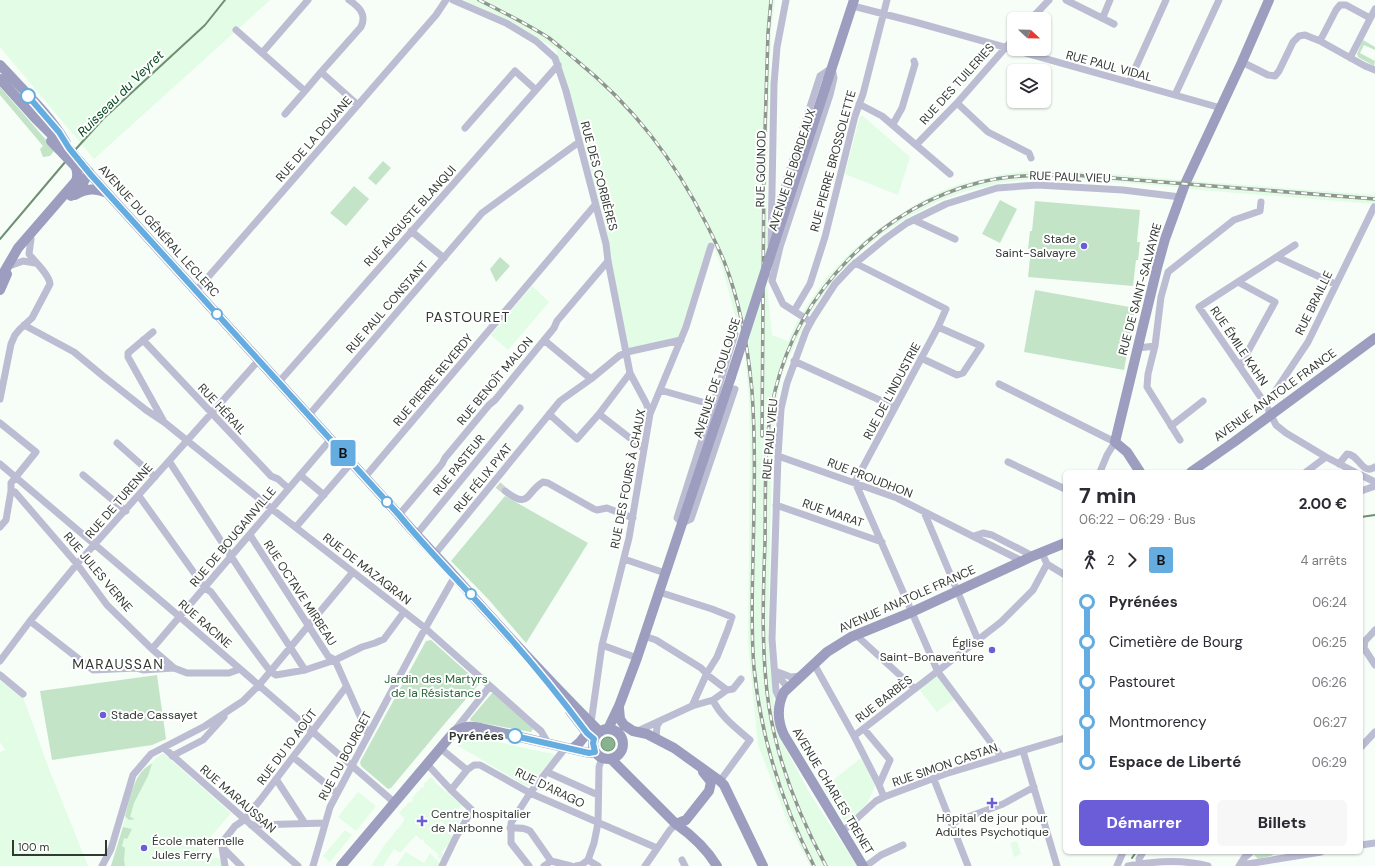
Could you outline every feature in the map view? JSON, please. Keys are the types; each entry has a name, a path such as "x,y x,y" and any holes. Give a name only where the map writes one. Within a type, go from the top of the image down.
{"main road":[{"name":"RUE DE SAINT-SALVAYRE","path":"1115,442 1165,239 1180,197 1269,0"},
{"name":"AVENUE DE BORDEAUX","path":"774,241 854,3"},
{"name":"AVENUE DU GÉNÉRAL LECLERC","path":"0,65 59,132 66,151"},
{"name":"AVENUE DU GÉNÉRAL LECLERC","path":"0,79 77,163 89,172 537,668 601,733"},
{"path":"0,279 18,248 76,181 78,176 77,163"},
{"path":"0,290 3,281 21,250 51,215 82,185 89,172"},
{"path":"67,200 90,188 108,193"},
{"name":"AVENUE DE TOULOUSE","path":"601,733 619,706 637,658 731,377 774,241"},
{"name":"AVENUE ANATOLE FRANCE","path":"1193,470 1234,442 1375,338"},
{"path":"1115,442 1127,452 1139,470"},
{"name":"AVENUE ANATOLE FRANCE","path":"781,694 827,652 856,634 912,612 1022,561 1063,544"},
{"name":"AVENUE DU GÉNÉRAL LECLERC","path":"537,668 601,733"},
{"name":"AVENUE CHARLES TRENET","path":"781,694 779,719 784,735 864,866"},
{"path":"619,706 620,719 622,723 635,731 656,738 674,748 720,781 724,786 763,866"},
{"path":"341,866 440,748 454,732 461,727 469,726 481,728 603,756 619,756 623,748 622,739 601,733"},
{"path":"569,748 601,733 635,731"},
{"path":"601,733 593,743 603,756 676,824 702,846 717,866"},
{"path":"676,824 686,820 709,791 711,782 699,767"}],"street":[{"path":"262,53 308,0"},
{"path":"285,114 361,27 364,20 363,13 349,0"},
{"name":"RUE DE LA DOUANE","path":"196,291 436,15 446,0"},
{"name":"RUE DES CORBIÈRES","path":"453,0 506,24 536,41 555,58 566,91 578,142 606,244 630,373 646,403 650,414"},
{"name":"RUE GOUNOD","path":"786,0 777,47 774,84 771,227 772,280 783,304 811,322"},
{"name":"RUE PIERRE BROSSOLETTE","path":"794,311 810,284 823,244 887,0"},
{"path":"1037,12 1048,0"},
{"path":"1066,0 1103,17 1114,24"},
{"path":"1103,17 1110,0"},
{"path":"1129,82 1166,0"},
{"path":"1175,95 1219,0"},
{"name":"RUE PAUL VIDAL","path":"854,3 1005,48 1221,108"},
{"path":"1320,42 1340,5 1346,6 1370,18"},
{"path":"1350,58 1375,9"},
{"path":"236,30 305,91"},
{"path":"1242,62 1268,75 1275,76 1279,72 1293,42 1299,36 1305,35 1375,70"},
{"name":"RUE DES TUILERIES","path":"916,145 957,103 1005,48"},
{"path":"893,124 902,108 915,64 914,61"},
{"name":"RUE AUGUSTE BLANQUI","path":"279,382 558,65"},
{"name":"AVENUE DE BORDEAUX","path":"771,227 820,76 832,68 834,78 830,94 780,247 772,280"},
{"path":"465,128 515,71 536,90"},
{"path":"321,72 358,105"},
{"path":"957,103 988,132 1029,153 1031,158"},
{"path":"859,104 877,113 893,124 950,174"},
{"name":"RUE PAUL CONSTANT","path":"309,415 482,213 578,142"},
{"name":"RUE PAUL VIEU","path":"781,694 775,671 772,639 776,505 781,409 794,361 811,322 835,284 855,263 886,238 914,220 946,204 997,188 1038,185 1123,190 1180,197"},
{"path":"1180,440 1147,387 1148,374 1155,346 1161,297 1168,272 1234,220 1260,211 1260,202"},
{"name":"RUE PIERRE REVERDY","path":"365,477 595,206"},
{"name":"RUE BRAILLE","path":"1266,405 1308,342 1335,284 1374,207"},
{"path":"914,220 956,240"},
{"path":"411,231 444,258"},
{"path":"0,399 11,344 15,335 32,318 50,284 50,280 46,274 35,264 28,254 31,239"},
{"name":"RUE ÉMILE KAHN","path":"1295,245 1199,307 1266,405 1276,426 1326,457 1351,470"},
{"name":"RUE DES FOURS À CHAUX","path":"591,723 602,645 633,518 650,414 686,327 711,246"},
{"path":"1277,257 1335,284"},
{"path":"12,265 23,261 35,264"},
{"name":"RUE BENOÎT MALON","path":"399,515 554,328 557,321 608,261"},
{"name":"RUE DE L'INDUSTRIE","path":"855,263 946,309 938,327 855,482"},
{"path":"1238,282 1275,302 1240,366"},
{"name":"RUE DE MAZAGRAN","path":"24,325 74,352 425,628 541,731 548,743"},
{"path":"921,358 957,375 963,373 981,346 938,327"},
{"path":"143,340 152,332"},
{"name":"AVENUE DE TOULOUSE","path":"735,334 678,518 682,523 691,519 735,389"},
{"name":"RUE DE MAZAGRAN","path":"143,340 128,353 128,357 164,422"},
{"name":"RUE HÉRAIL","path":"143,340 271,476 278,479 288,488"},
{"path":"544,340 591,379"},
{"path":"627,352 681,340"},
{"path":"1138,348 1155,346"},
{"name":"RUE FÉLIX PYAT","path":"434,555 496,484 560,401 591,379 619,356 627,352"},
{"name":"RUE DE TURENNE","path":"0,661 30,621 77,564 259,360"},
{"path":"794,361 895,407"},
{"path":"549,414 577,439 599,414 630,373"},
{"path":"999,384 1115,442 1107,454 1101,470"},
{"path":"660,390 713,404"},
{"path":"1171,426 1203,402"},
{"name":"RUE PASTEUR","path":"416,535 520,408"},
{"path":"599,414 644,449"},
{"path":"0,423 36,452 11,482 12,491 6,520 0,528"},
{"name":"RUE DE BOUGAINVILLE","path":"152,649 331,439"},
{"path":"117,444 155,477"},
{"path":"1339,464 1347,454 1350,454 1354,456 1367,470 1375,467"},
{"name":"RUE PROUDHON","path":"778,456 897,498 1022,561"},
{"path":"1309,470 1326,457"},
{"path":"169,461 305,670"},
{"path":"296,527 352,462"},
{"path":"1008,462 1063,488"},
{"name":"RUE RACINE","path":"0,464 395,803"},
{"path":"83,475 126,510"},
{"path":"300,475 324,495"},
{"path":"1363,476 1375,482"},
{"path":"505,491 518,499 524,500 538,485 543,482 548,483 597,510 607,508 633,518"},
{"path":"855,482 938,672 1001,756"},
{"path":"1363,491 1375,486"},
{"name":"RUE JULES VERNE","path":"12,491 15,492 77,564 107,605 152,649 174,668 187,672 201,673 229,673 240,669"},
{"path":"139,496 205,588 211,592 270,671 276,674 305,670 335,660 362,647 384,639 404,612"},
{"name":"RUE MARAT","path":"776,505 882,542"},
{"path":"924,512 978,640"},
{"name":"RUE PROUDHON","path":"974,536 983,533 992,535 1038,554"},
{"name":"RUE OCTAVE MIRBEAU","path":"250,535 328,656 335,660"},
{"path":"1038,554 1047,564 1063,574"},
{"path":"624,559 665,573"},
{"name":"RUE BARBÈS","path":"854,736 1001,622 1033,590 1047,564"},
{"path":"103,866 110,849 133,775 151,754 205,726 243,701 259,685 353,572"},
{"name":"RUE DU BOURGET","path":"312,866 330,807 425,628 455,576"},
{"path":"659,592 732,617 717,657 707,673 692,706"},
{"path":"30,621 93,670 136,668 143,670 174,668"},
{"path":"1375,630 1365,641 1364,648 1375,666"},
{"path":"856,634 915,689"},
{"path":"644,636 656,640 702,668 727,690"},
{"path":"602,645 637,658"},
{"path":"335,660 368,734"},
{"path":"814,664 854,736 884,797"},
{"path":"775,671 791,677 801,676"},
{"path":"775,671 781,694"},
{"path":"0,675 23,694"},
{"path":"635,731 692,706 713,700 727,690 733,689 741,679"},
{"path":"454,732 490,686"},
{"name":"RUE DU 10 AOÛT","path":"222,847 224,840 236,826 244,820 346,687"},
{"path":"713,700 715,705 727,719 750,740 720,781"},
{"path":"172,756 203,740 232,707"},
{"path":"656,738 657,726 660,721"},
{"path":"864,729 890,760 879,785"},
{"path":"1363,745 1375,732"},
{"name":"RUE SIMON CASTAN","path":"842,832 876,801 884,797 946,774 1001,756 1024,751 1063,739"},
{"name":"RUE MARAUSSAN","path":"164,748 296,866"},
{"path":"440,748 467,770 451,790"},
{"path":"528,865 511,843 510,828 530,793 569,748"},
{"path":"1024,751 1057,866"},
{"path":"576,866 581,865 588,860 594,842 598,823 599,766 603,756"},
{"path":"293,757 337,793"},
{"path":"427,764 472,810 456,837 444,865"},
{"name":"RUE D'ARAGO","path":"467,770 474,765 480,764 530,793 657,848"},
{"path":"547,772 598,795"},
{"path":"276,779 304,822"},
{"path":"936,782 968,866"},
{"path":"952,823 1003,804 1034,787"},
{"path":"251,825 304,822 325,823"},
{"path":"645,866 670,830 676,824"},
{"path":"510,828 524,828 530,831 551,861 571,866"},
{"path":"1363,845 1375,842"},
{"path":"864,866 881,855 903,845"},
{"path":"222,847 225,866"},
{"path":"222,847 241,866"},
{"path":"1116,866 1122,854"},
{"path":"1140,864 1139,859 1142,854"},
{"path":"1240,865 1244,858 1249,854"},
{"path":"1252,854 1255,862"},
{"path":"1268,861 1275,858 1278,854"},
{"path":"1292,854 1302,855"},
{"path":"1240,865 1308,854"},
{"path":"588,860 598,866"},
{"path":"544,866 551,861"},
{"path":"1128,866 1160,861 1194,862 1208,866"}],"shaded area":[{"path":"0,0 270,0 94,159 0,47"},
{"path":"463,0 775,0 771,33 767,163 767,286 772,335 788,341 798,319 805,323 787,361 780,380 774,419 772,448 768,639 776,724 785,747 810,794 857,866 810,866 789,825 758,745 748,644 750,451 749,398 745,354 723,270 711,240 679,339 627,350 612,265 556,49 513,23"},
{"path":"860,116 863,116 910,157 898,195 845,174"},
{"path":"1037,170 1075,171 1182,180 1179,187 1072,179 1036,178 1000,183 966,191 939,201 908,217 885,232 857,254 836,277 808,316 802,313 827,277 853,250 878,229 918,203 939,192 960,184 1005,174"},
{"path":"1192,181 1375,195 1375,204 1188,189"},
{"path":"532,286 549,302 508,350 491,335"},
{"path":"937,676 954,699 937,712 919,689"},
{"path":"0,680 23,697 49,769 88,866 0,866 0,752 5,750 0,742"},
{"path":"466,735 553,754 554,757 528,787 457,745"},
{"path":"605,737 611,737 615,741 615,747 611,751 605,751 601,747 601,741"},
{"path":"163,753 231,813 198,851 202,854 204,860 220,859 222,866 111,866 137,778 147,766"},
{"path":"861,758 875,785 866,805 847,822 845,822 823,788"},
{"name":"Centre hospitalier de Narbonne","path":"431,777 438,785 462,805 454,813 461,820 452,830 441,821 438,824 453,837 442,851 443,856 441,860 437,856 439,855 424,842 423,839 422,841 416,835 400,853 394,849 383,866 371,866 386,843 405,819 399,813 409,802 410,803 413,800 412,798 422,787 425,787 423,785"},
{"path":"358,792 376,806 356,831 338,817"},
{"path":"345,830 352,835 330,862 323,856"},
{"path":"1017,841 1021,854 1014,857 1010,843"},
{"name":"Centre hospitalier de Narbonne","path":"406,852 424,863 430,853 440,863 438,866 396,866"}],"green space":[{"path":"1363,40 1375,47 1375,50 1364,45 1360,53 1375,61 1374,66 1358,57 1357,54"},
{"path":"0,87 54,149 50,156 43,157 40,149 43,146 0,95"},
{"path":"383,161 391,168 376,185 368,178"},
{"path":"354,186 369,199 346,226 330,213"},
{"path":"1000,200 1017,209 1000,243 982,234"},
{"name":"Stade Saint-Salvayre","path":"1035,201 1140,210 1137,242 1140,242 1133,286 1028,277 1031,249 1028,249 1030,231 1032,231"},
{"path":"500,257 510,266 496,282 490,269"},
{"name":"Stade Saint-Salvayre","path":"1035,290 1135,308 1124,370 1024,352"},
{"path":"505,496 588,543 526,643 489,600 451,561"},
{"name":"Jardin des Martyrs de la Résistance","path":"431,640 477,681 478,685 391,788 388,789 361,766 360,762 426,641"},
{"name":"Stade Cassayet","path":"157,675 166,739 152,745 52,760 40,691"},
{"path":"493,692 532,727 533,729 531,732 471,721 470,719"},
{"path":"152,764 148,776 134,803 130,817 135,819 129,820 125,816 134,786 141,773"},
{"path":"123,827 132,829 127,839 124,838 122,846 125,848 125,866 111,866"},
{"path":"1255,854 1274,854 1258,859"}],"waterway":[{"name":"Ruisseau du Veyret","path":"75,150 103,119 205,25 225,0"},
{"name":"Ruisseau du Veyret","path":"0,239 66,161"},
{"path":"1363,517 1375,515"},
{"path":"1132,858 1135,854"}],"tunnel":[{"path":"498,485 505,491"}],"railway":[{"path":"479,0 524,23 549,38 597,78 634,115 681,178 707,225 724,261 735,292 739,309 748,358 752,391 754,433 752,627 757,694 768,745 783,795 792,819 814,866"},
{"path":"762,436 764,163 768,33 771,0"},
{"path":"826,866 798,808 778,748 766,687 763,625 766,466 771,410 775,391 787,354 803,320 824,288 850,258 878,233 910,211 944,194 981,182 1004,178 1074,175 1375,199"}],"bus line":[{"name":"B","path":"28,96 59,132 69,148 91,175 537,668 587,733 594,739 593,743 595,752 589,753 515,736"}],"place":[{"name":"Stade Saint-Salvayre","path":"1084,246"},
{"name":"Église Saint-Bonaventure","path":"992,650"},
{"name":"Stade Cassayet","path":"103,715"},
{"name":"Pyrénées","path":"515,736"},
{"name":"Hôpital de jour pour Adultes Psychotique","path":"992,803"},
{"name":"Centre hospitalier de Narbonne","path":"422,821"},
{"name":"École maternelle Jules Ferry","path":"144,848"}],"district":[{"name":"PASTOURET","path":"468,317"},
{"name":"MARAUSSAN","path":"118,664"}]}
